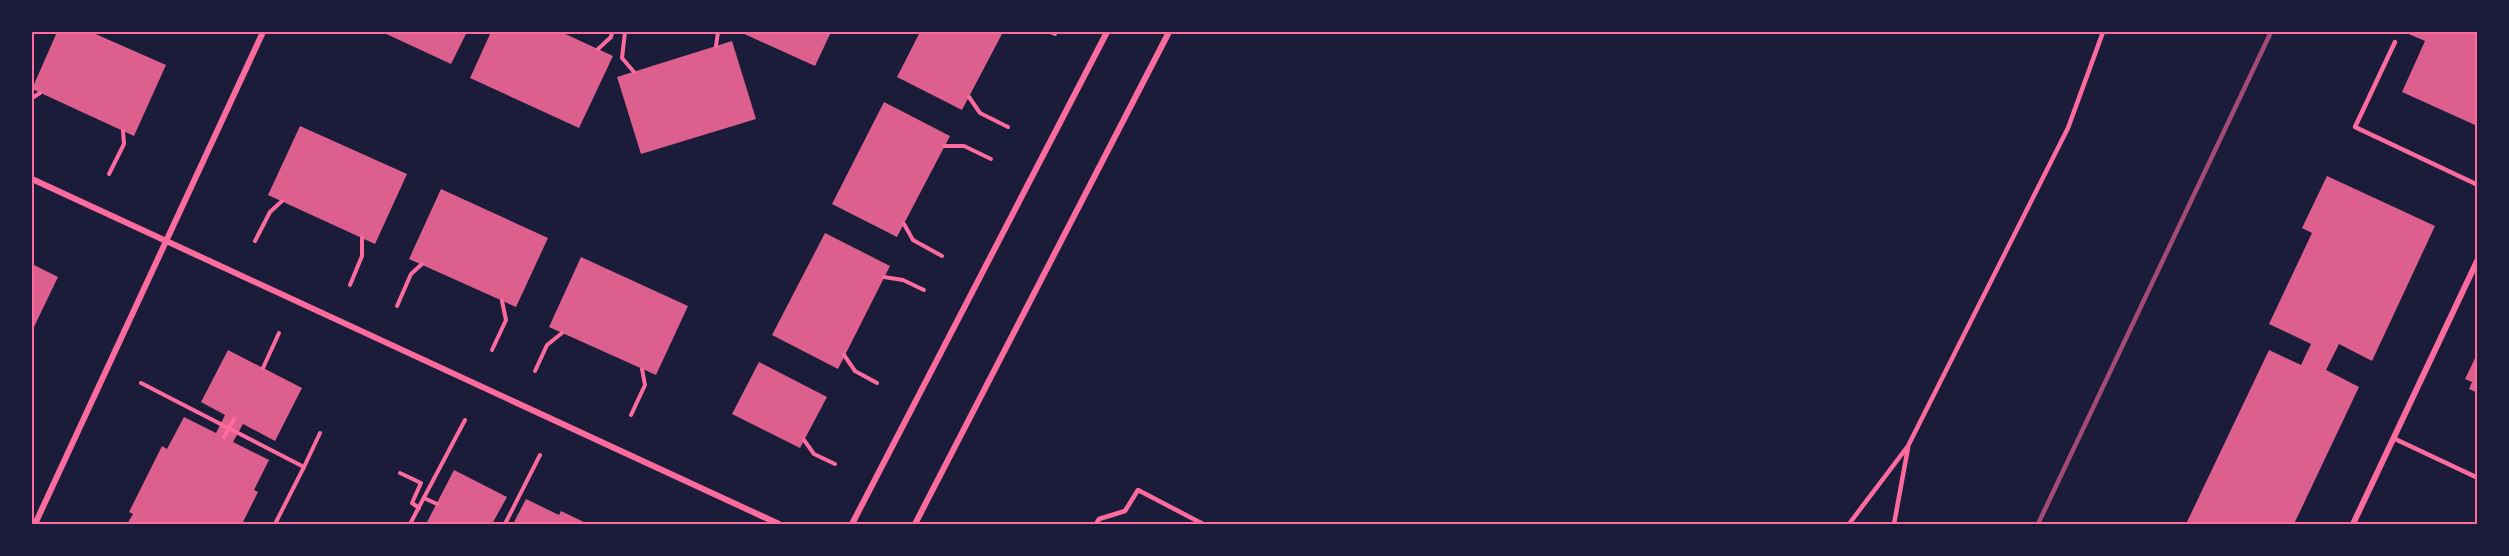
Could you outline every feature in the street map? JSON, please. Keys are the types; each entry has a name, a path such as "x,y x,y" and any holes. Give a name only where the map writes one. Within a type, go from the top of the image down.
{"street":[{"path":"34,525 263,32"},
{"path":"852,525 1107,32"},
{"path":"915,525 1168,32"},
{"path":"32,178 779,525"},
{"path":"2353,525 2478,259"}],"lane":[{"path":"1849,525 1908,446 2068,128 2103,32"},
{"path":"2395,42 2355,127 2478,185"},
{"path":"2393,438 2478,478"},
{"path":"1894,525 1908,446"},
{"path":"1096,525 1099,519 1125,511 1138,490 1203,525"}],"path":[{"path":"598,49 611,37 612,32"},
{"path":"625,32 622,58 634,72"},
{"path":"716,46 718,32"},
{"path":"1050,32 1055,34"},
{"path":"32,98 40,93"},
{"path":"969,97 980,113 1008,127"},
{"path":"109,174 124,144 123,131"},
{"path":"944,146 964,146 991,159"},
{"path":"255,240 270,212 282,201"},
{"path":"904,224 913,240 942,255"},
{"path":"350,285 362,256 362,237"},
{"path":"397,306 411,274 422,264"},
{"path":"884,277 903,280 924,290"},
{"path":"492,350 506,320 502,301"},
{"path":"263,368 279,333"},
{"path":"535,371 547,345 562,333"},
{"path":"844,356 855,371 877,383"},
{"path":"631,415 645,385 642,369"},
{"path":"141,383 304,467"},
{"path":"224,437 234,419"},
{"path":"411,525 465,420"},
{"path":"275,525 320,433"},
{"path":"804,440 814,454 836,464"},
{"path":"505,525 540,454"},
{"path":"400,473 421,483 412,503 419,508"},
{"path":"424,497 437,504"}],"building":[{"path":"57,32 91,32 166,65 134,136 32,89"},
{"path":"382,32 467,32 451,64"},
{"path":"491,32 561,32 613,56 579,128 470,78"},
{"path":"740,32 831,32 815,66"},
{"path":"920,32 1003,32 962,110 897,77"},
{"path":"2404,32 2478,32 2478,120 2475,125 2402,92 2425,41"},
{"path":"732,41 756,119 641,154 617,77"},
{"path":"884,102 950,136 897,237 832,204"},
{"path":"300,126 407,174 375,244 268,195"},
{"path":"2327,176 2435,226 2372,361 2339,344 2326,370 2359,387 2294,524 2186,524 2269,350 2301,365 2311,344 2269,324 2312,233 2302,228"},
{"path":"441,189 548,238 516,307 409,259"},
{"path":"825,233 890,266 838,369 772,335"},
{"path":"581,257 688,306 656,375 549,327"},
{"path":"32,264 58,277 33,329 32,328"},
{"path":"228,350 302,388 275,441 243,424 233,442 269,460 254,490 258,492 242,524 127,524 133,514 129,512 162,446 167,449 184,417 216,433 225,415 201,402"},
{"path":"2478,352 2478,393 2469,389 2472,382 2465,379"},
{"path":"759,362 827,397 800,448 732,414"},
{"path":"454,470 507,497 492,524 426,524"},
{"path":"526,499 559,515 561,511 588,524 513,524"}],"railway":[{"path":"2038,524 2271,32"}]}
